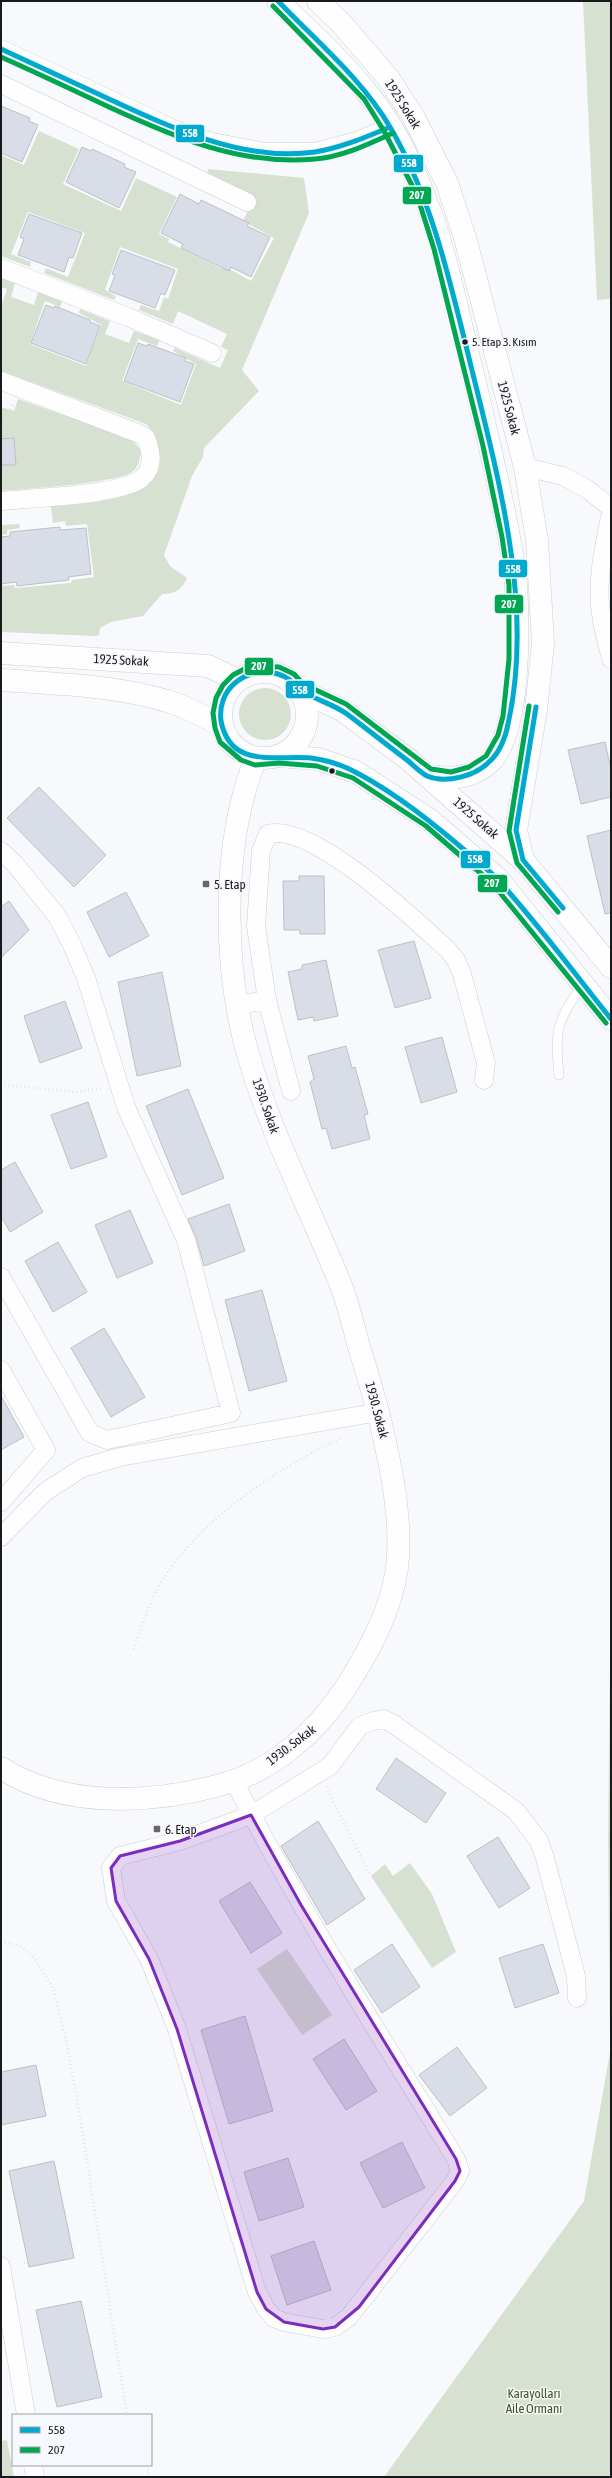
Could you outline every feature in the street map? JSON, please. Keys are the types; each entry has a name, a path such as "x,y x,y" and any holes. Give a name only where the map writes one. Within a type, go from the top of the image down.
{"main road":[{"name":"1925 Sokak","path":"278,1 369,95 390,127 423,192 441,247 490,444 509,536 516,586 516,659 510,717 505,738 491,761 472,773 452,779 428,776"},
{"name":"1925 Sokak","path":"318,1 341,23 389,79 413,116 446,183 466,241 525,467 537,540 543,643 536,710 516,830 523,860"},
{"name":"1925 Sokak","path":"1,653 208,666 238,680"},
{"path":"279,756 300,740 305,728 307,715 300,690 290,680 271,673 251,673 238,680 229,689 223,700 220,713 222,726 234,747 244,754 256,758 279,756 318,759 356,772 430,820 497,878 611,1019"},
{"path":"1,680 104,689 147,696 184,707 222,726"},
{"name":"1925 Sokak","path":"300,690 342,710 428,776 523,860 611,967"},
{"name":"1930. Sokak","path":"1,1768 52,1792 108,1798 160,1796 207,1789 234,1781 275,1760 311,1733 337,1700 365,1657 386,1610 396,1571 398,1530 392,1470 379,1412 343,1292 272,1125 246,1046 238,1005 230,936 232,870 237,814 256,758"}],"street":[{"path":"1,49 176,130 213,142 257,151 315,152 357,141 390,127"},
{"path":"1,84 247,202"},
{"path":"1,268 128,317 212,353"},
{"path":"1,381 140,434 146,438 151,459 149,468 143,477 123,487 1,501"},
{"path":"525,467 563,476 587,490 611,508"},
{"path":"610,655 601,564 611,512"},
{"path":"291,1091 267,1000 256,926 261,851 268,834 275,832 298,839 318,848 365,877 448,950 456,960 462,974 486,1063 484,1080"},
{"path":"1,851 23,873 57,916 72,945 86,978 126,1107 186,1240 236,1437"},
{"path":"238,1005 267,1000"},
{"path":"1,1277 90,1433 107,1440 231,1413"},
{"path":"1,1370 46,1450 1,1502"},
{"path":"1,1537 45,1492 82,1468 120,1457 379,1412"},
{"path":"234,1781 251,1815 301,1905 456,2159 460,2171 455,2181 359,2307 335,2327 323,2329 284,2322 274,2318 263,2304 257,2292 177,2028 150,1960 116,1901 112,1886 110,1868 120,1856 180,1841 251,1815 330,1766 360,1726 373,1721 384,1720 392,1723 516,1811 539,1841 545,1858 576,1976 577,1998"},
{"path":"1,2266 26,2414"},
{"path":"33,2466 35,2477"}],"lane":[{"path":"559,1075 556,1046 559,1023 566,1008 583,984"}],"path":[{"path":"1,426 5,424 18,387"},
{"path":"1,1083 5,1085 76,1092 120,1085"},
{"path":"133,1649 152,1598 164,1579 195,1539 259,1486 302,1458 350,1434"},
{"path":"319,1773 371,1876"},
{"path":"1,1941 21,1946 35,1959 53,1988 68,2048 75,2086 127,2414"},
{"path":"147,2466 150,2477"}],"highlighted area":[{"path":"251,1815 301,1905 456,2159 460,2171 455,2181 359,2307 335,2327 323,2329 284,2322 266,2309 257,2292 177,2029 149,1959 116,1901 111,1868 120,1856 180,1841"}],"green space":[{"path":"583,1 611,1 611,299 597,300"},
{"path":"39,131 79,149 63,184 121,211 136,178 177,197 159,234 169,239 168,242 222,269 224,266 251,281 274,238 243,221 254,198 207,174 208,169 304,178 309,213 242,370 259,391 204,448 203,457 192,476 164,555 170,566 187,578 183,586 174,592 162,594 143,616 111,622 100,628 99,635 95,636 1,632 1,586 14,585 15,588 71,583 72,580 94,577 87,524 66,526 65,521 53,523 51,506 101,501 120,497 136,491 149,483 157,470 159,454 157,442 152,430 146,424 1,371 1,307 7,289 1,287 1,278 15,283 11,297 34,305 38,292 62,301 60,307 45,301 30,344 86,366 101,325 79,313 80,309 110,321 105,334 129,343 134,331 160,340 157,346 138,339 122,381 181,405 196,364 173,351 175,348 220,368 228,350 221,347 227,334 178,311 173,324 139,310 141,305 159,311 164,297 168,299 178,269 120,247 105,290 116,296 114,300 44,273 46,268 68,277 85,233 28,212 11,254 31,262 30,267 1,256 1,155 24,165"},
{"path":"18,399 131,439 141,450 138,465 132,472 123,476 109,479 70,485 1,491 1,407 14,411"},
{"path":"19,524 20,528 7,530 7,534 1,535 1,525"},
{"path":"260,688 270,688 284,695 291,709 291,719 284,733 270,740 260,740 250,736 243,729 239,719 239,709 243,699 250,692"},
{"name":"Karayolları Aile Ormanı","path":"611,1568 611,2477 384,2477 584,2201 610,2052 608,1840"},
{"path":"410,1863 432,1894 456,1952 432,1968 371,1876 385,1864 393,1876"},
{"path":"287,1949 332,2015 302,2035 257,1969"},
{"path":"7,2440 14,2477 1,2477 1,2441"}],"building":[{"path":"1,106 30,118 29,121 38,125 22,162 1,153"},
{"path":"82,147 91,151 92,149 125,164 124,167 136,172 119,208 66,182"},
{"path":"180,194 199,204 201,200 249,223 247,226 270,237 251,277 231,267 229,271 181,248 183,244 161,233"},
{"path":"29,214 82,233 73,258 69,257 64,272 18,255 24,239 20,237"},
{"path":"121,250 175,270 165,295 161,293 155,308 109,291 115,275 112,274"},
{"path":"46,305 54,308 55,306 90,320 90,322 100,326 86,364 31,343"},
{"path":"138,343 147,346 148,344 186,358 185,361 194,364 180,402 124,381"},
{"path":"14,438 16,465 1,465 1,439"},
{"path":"60,527 60,530 86,528 91,574 68,577 69,580 17,586 16,582 1,584 1,537 10,536 10,532"},
{"path":"605,742 611,769 611,797 581,804 568,750"},
{"path":"39,787 106,855 74,887 7,818"},
{"path":"611,830 611,913 605,914 587,836"},
{"path":"299,876 324,876 325,934 300,934 300,930 284,930 283,881 299,881"},
{"path":"126,892 149,936 109,957 87,912"},
{"path":"9,901 29,930 1,958 1,907"},
{"path":"414,941 431,998 395,1008 378,950"},
{"path":"326,960 338,1016 314,1021 313,1017 298,1020 288,972 302,969 302,965"},
{"path":"162,972 181,1066 137,1076 118,982"},
{"path":"65,1001 82,1048 40,1063 24,1016"},
{"path":"442,1037 457,1092 421,1103 405,1047"},
{"path":"346,1046 352,1068 355,1067 368,1114 364,1115 370,1139 332,1149 326,1128 322,1129 310,1082 314,1079 308,1056"},
{"path":"188,1089 224,1178 182,1195 146,1106"},
{"path":"88,1102 107,1157 71,1169 51,1115"},
{"path":"15,1162 43,1212 10,1232 1,1216 1,1170"},
{"path":"229,1204 245,1251 204,1266 196,1237 188,1219"},
{"path":"130,1210 153,1263 117,1278 95,1225"},
{"path":"58,1242 87,1292 53,1312 25,1261"},
{"path":"262,1290 287,1381 249,1391 225,1300"},
{"path":"104,1328 145,1397 111,1417 71,1348"},
{"path":"1,1396 24,1437 1,1450"},
{"path":"396,1758 446,1793 426,1823 376,1789"},
{"path":"318,1821 365,1899 327,1925 281,1846"},
{"path":"498,1837 530,1888 499,1908 467,1856"},
{"path":"250,1882 282,1933 251,1953 219,1901"},
{"path":"392,1944 420,1987 382,2013 354,1970"},
{"path":"543,1944 559,1993 515,2008 499,1958"},
{"path":"245,2016 273,2111 229,2124 201,2030"},
{"path":"344,2039 377,2091 346,2110 313,2059"},
{"path":"457,2047 487,2088 450,2116 419,2075"},
{"path":"36,2065 46,2116 1,2125 1,2072"},
{"path":"402,2142 425,2188 383,2208 360,2163"},
{"path":"288,2158 304,2207 259,2221 244,2172"},
{"path":"54,2161 74,2258 29,2267 9,2171"},
{"path":"314,2241 331,2290 287,2305 271,2256"},
{"path":"81,2301 102,2397 57,2407 36,2310"}],"transit line":[{"name":"558","path":"278,1 338,61 379,109 405,154 428,211 438,240 454,298 501,493 515,586 517,633 515,679 507,729 500,749 494,757 477,771 452,779 427,776 347,714 336,707 302,691 283,676 269,672 248,675 231,687 223,700 221,721 226,736 234,747 244,753 269,758 311,758 342,766 354,771 388,791 415,810 496,877 611,1019"},
{"name":"207","path":"273,6 364,99 384,131 417,195 434,249 483,446 502,537 509,585 509,659 503,716 498,735 486,756 469,767 451,772 431,769 346,704 303,684 294,674 279,667 250,666 233,675 223,685 216,698 213,713 215,728 220,742 241,760 255,765 279,763 317,766 353,778 426,826 492,883 606,1023"},
{"name":"558","path":"1,49 158,121 209,140 235,147 261,152 288,154 315,152 344,145 390,127"},
{"name":"207","path":"1,57 158,129 234,154 288,160 325,158 355,149 393,133"},
{"name":"207","path":"529,706 509,831 517,863 558,912"},
{"name":"558","path":"536,707 516,830 523,860 563,908"}],"place":[{"name":"5. Etap 3. Kısım","path":"465,342"},
{"name":"5. Etap","path":"206,884"},
{"name":"6. Etap","path":"157,1829"}]}
